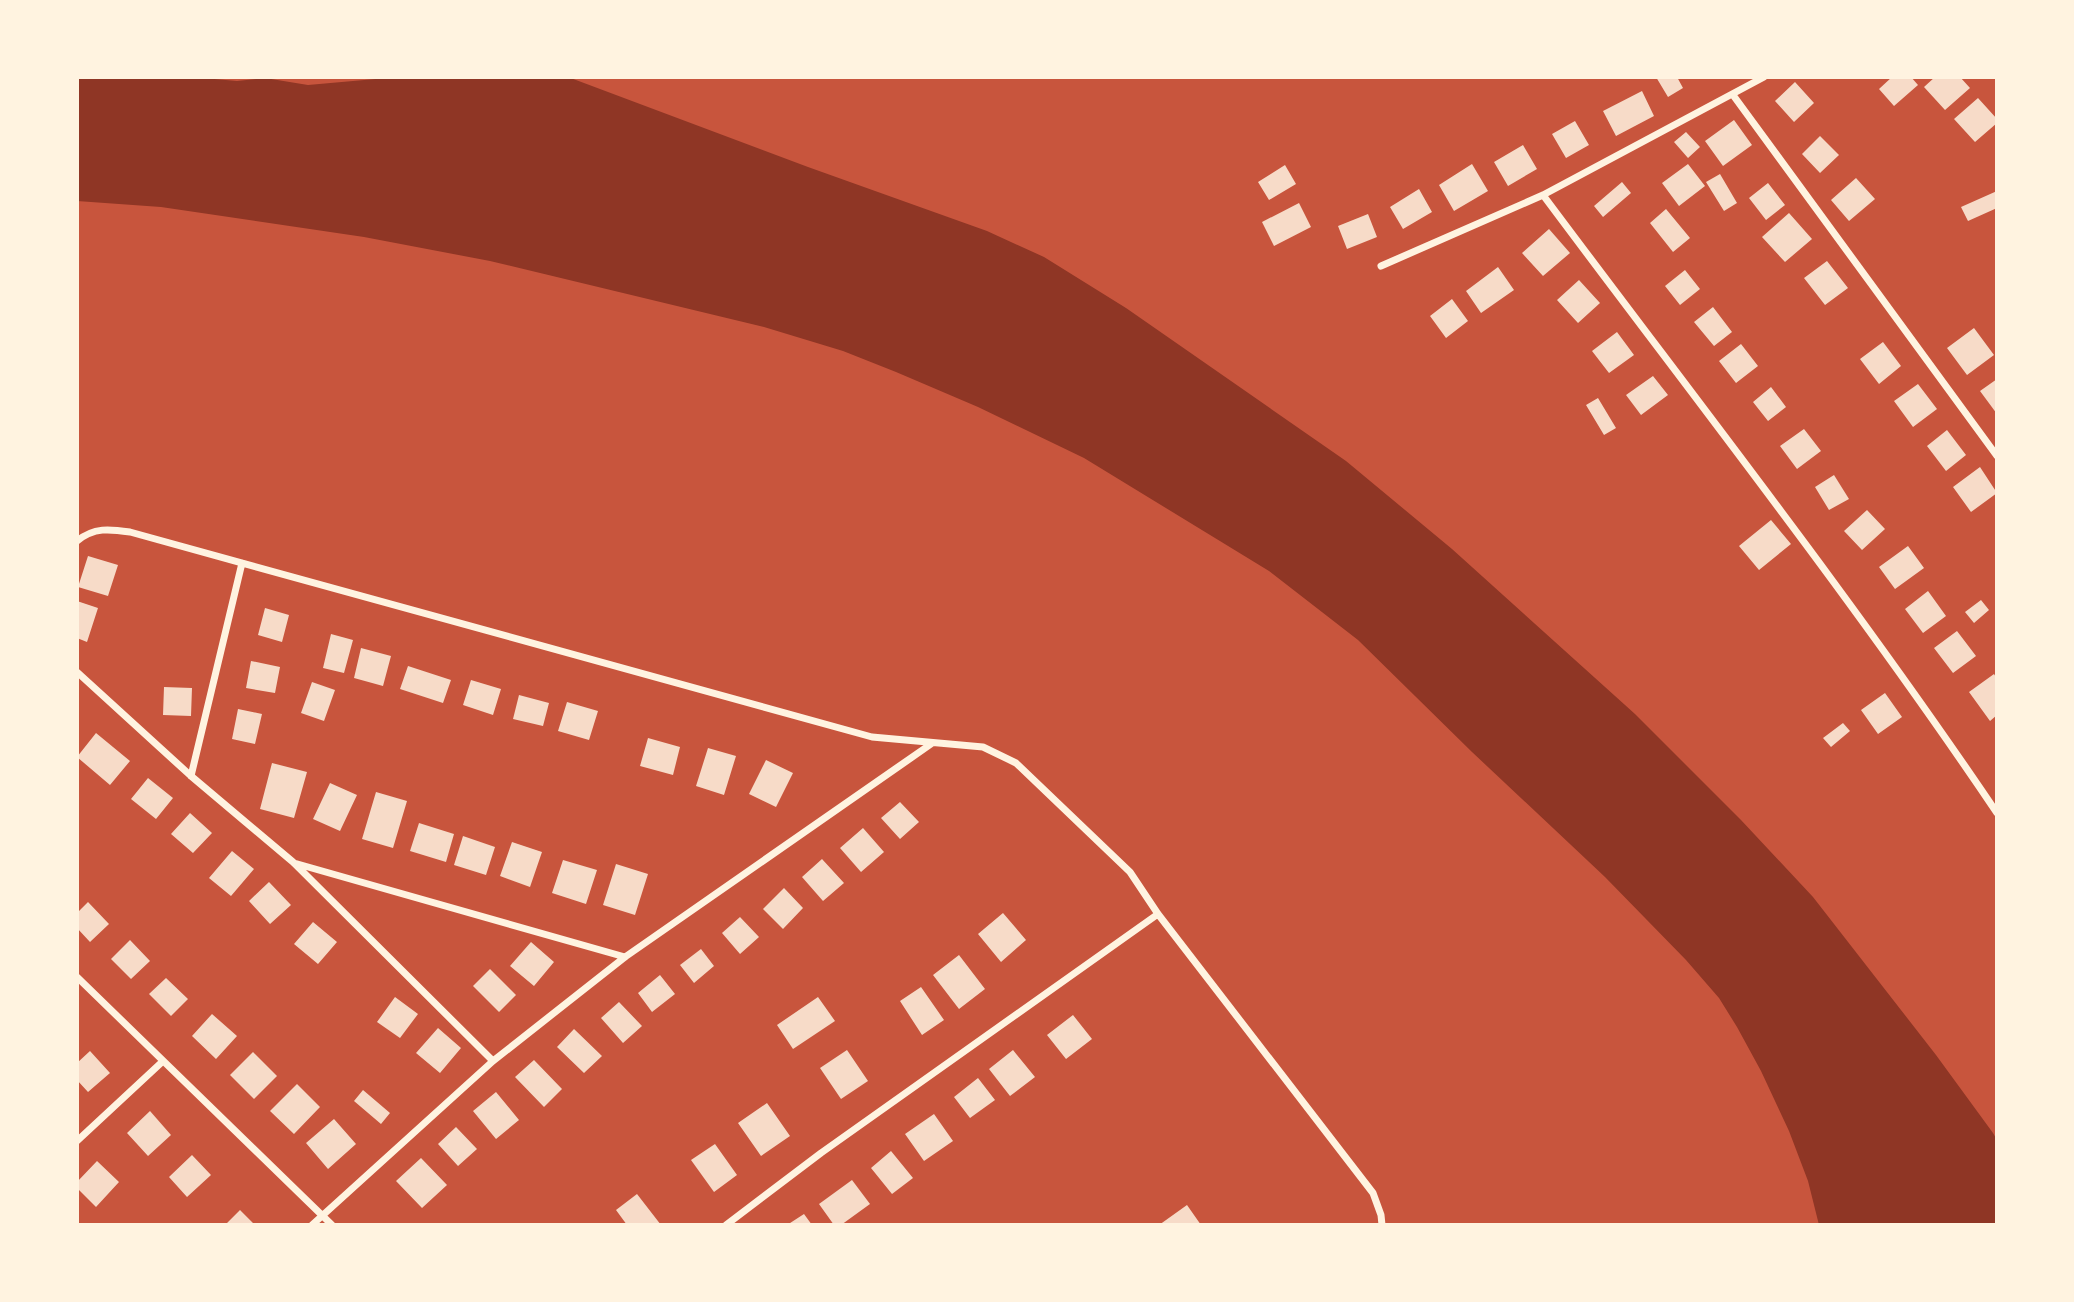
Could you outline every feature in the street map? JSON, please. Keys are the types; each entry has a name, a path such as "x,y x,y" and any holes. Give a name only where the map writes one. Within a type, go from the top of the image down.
{"street":[{"path":"1381,266 1543,195 1763,77"},
{"path":"1733,95 1997,456"},
{"path":"1543,195 1833,581 1937,724 1997,813"},
{"path":"77,541 105,528 130,531 872,737 983,747 1016,764 1130,872 1158,914 1373,1193 1382,1225"},
{"path":"191,776 242,563"},
{"path":"77,672 191,776 293,862 493,1061"},
{"path":"312,1225 493,1061 625,957 932,743"},
{"path":"293,862 625,957"},
{"path":"726,1225 821,1153 1158,914"},
{"path":"77,977 332,1225"},
{"path":"77,1140 162,1062"}],"shaded area":[{"path":"77,77 192,77 237,81 265,78 308,85 398,77 568,77 987,231 1044,257 1126,308 1346,461 1452,549 1635,714 1741,820 1813,897 1993,1133 1997,1140 1997,1225 1819,1225 1808,1181 1789,1131 1761,1071 1719,998 1686,960 1605,877 1358,640 1269,571 1084,458 978,407 896,372 843,351 764,327 490,261 364,237 161,207 77,201"}],"building":[{"path":"1656,77 1677,77 1683,88 1668,97"},
{"path":"1892,77 1911,77 1918,85 1894,106 1879,89"},
{"path":"1935,77 1960,77 1970,88 1945,110 1924,87"},
{"path":"1795,82 1814,103 1794,122 1775,101"},
{"path":"1642,91 1654,116 1616,136 1603,111"},
{"path":"1978,98 1997,119 1997,123 1975,142 1954,119"},
{"path":"1734,120 1752,145 1723,166 1705,141"},
{"path":"1575,121 1589,145 1566,158 1552,134"},
{"path":"1686,132 1700,147 1688,158 1674,142"},
{"path":"1820,136 1839,155 1820,173 1802,154"},
{"path":"1523,145 1537,169 1508,186 1494,162"},
{"path":"1472,164 1488,191 1454,211 1439,185"},
{"path":"1688,164 1705,186 1679,206 1662,183"},
{"path":"1285,165 1296,184 1269,200 1258,182"},
{"path":"1720,174 1737,203 1724,211 1706,182"},
{"path":"1856,178 1875,199 1849,221 1831,200"},
{"path":"1622,182 1631,193 1603,217 1594,206"},
{"path":"1768,183 1785,205 1766,220 1749,198"},
{"path":"1419,189 1432,212 1403,229 1390,207"},
{"path":"1997,191 1997,208 1968,221 1961,207"},
{"path":"1299,203 1311,227 1274,246 1262,222"},
{"path":"1666,209 1690,238 1673,252 1650,223"},
{"path":"1789,213 1812,239 1785,262 1762,237"},
{"path":"1368,214 1377,237 1347,249 1338,226"},
{"path":"1549,229 1570,253 1543,276 1522,253"},
{"path":"1827,261 1848,288 1825,305 1804,278"},
{"path":"1498,267 1514,290 1481,313 1466,291"},
{"path":"1685,270 1700,289 1680,305 1665,286"},
{"path":"1579,280 1600,303 1578,323 1557,300"},
{"path":"1452,299 1468,321 1446,338 1430,316"},
{"path":"1713,307 1732,332 1714,346 1694,322"},
{"path":"1974,328 1994,355 1967,375 1947,348"},
{"path":"1617,332 1634,355 1609,373 1592,351"},
{"path":"1883,342 1901,366 1879,384 1860,359"},
{"path":"1741,344 1758,366 1736,383 1719,361"},
{"path":"1653,376 1668,395 1641,415 1626,395"},
{"path":"1997,379 1997,414 1980,391"},
{"path":"1918,384 1937,409 1913,427 1894,401"},
{"path":"1771,387 1786,407 1768,421 1753,402"},
{"path":"1598,398 1616,428 1604,435 1586,405"},
{"path":"1804,429 1821,451 1797,469 1780,446"},
{"path":"1947,430 1966,455 1946,471 1927,446"},
{"path":"1980,467 1997,493 1971,512 1953,487"},
{"path":"1834,475 1849,499 1829,510 1815,487"},
{"path":"1867,510 1885,529 1862,550 1844,531"},
{"path":"1771,520 1791,544 1759,570 1739,546"},
{"path":"1908,546 1924,568 1895,589 1879,567"},
{"path":"88,556 118,565 108,596 78,587"},
{"path":"1928,591 1946,616 1923,633 1905,609"},
{"path":"1981,600 1989,610 1974,623 1965,612"},
{"path":"77,601 98,608 87,642 77,638"},
{"path":"265,608 289,615 282,642 258,635"},
{"path":"1957,631 1976,656 1953,673 1934,648"},
{"path":"331,634 353,640 344,673 323,668"},
{"path":"361,648 391,656 383,686 354,678"},
{"path":"251,661 280,667 275,693 246,688"},
{"path":"408,666 451,680 443,703 400,689"},
{"path":"1994,674 1997,679 1997,715 1990,721 1969,692"},
{"path":"471,680 501,689 493,715 463,705"},
{"path":"312,682 335,690 324,721 301,713"},
{"path":"164,687 192,688 191,716 163,715"},
{"path":"1885,693 1902,717 1878,734 1861,710"},
{"path":"519,695 549,703 543,726 513,719"},
{"path":"567,702 598,711 589,740 558,731"},
{"path":"238,709 262,714 255,744 232,739"},
{"path":"1843,723 1850,731 1831,747 1823,738"},
{"path":"96,733 130,761 110,785 77,757"},
{"path":"648,738 680,747 673,775 640,766"},
{"path":"708,748 736,756 724,795 696,786"},
{"path":"766,760 793,773 776,807 749,794"},
{"path":"272,763 307,772 294,818 260,809"},
{"path":"148,778 173,798 156,819 131,799"},
{"path":"330,783 357,795 340,831 313,819"},
{"path":"376,792 407,801 393,848 362,839"},
{"path":"900,802 919,822 900,839 881,818"},
{"path":"190,813 212,833 193,853 171,834"},
{"path":"419,823 454,834 446,862 410,851"},
{"path":"863,828 884,852 861,872 840,848"},
{"path":"463,836 495,847 486,875 454,865"},
{"path":"512,842 542,852 530,887 500,876"},
{"path":"232,851 254,869 231,896 209,878"},
{"path":"822,859 844,883 823,901 802,877"},
{"path":"563,860 597,870 586,904 552,893"},
{"path":"616,864 648,874 635,915 603,905"},
{"path":"269,882 291,905 270,924 249,901"},
{"path":"784,888 803,908 783,929 763,909"},
{"path":"88,902 109,924 90,942 77,928 77,913"},
{"path":"1003,913 1026,940 1001,962 978,934"},
{"path":"740,917 759,937 740,954 722,933"},
{"path":"313,922 337,942 318,964 294,944"},
{"path":"130,940 150,961 131,979 111,959"},
{"path":"531,942 554,962 534,986 510,966"},
{"path":"701,949 714,966 694,983 680,965"},
{"path":"959,955 985,989 959,1009 933,975"},
{"path":"490,969 516,995 499,1012 473,986"},
{"path":"660,975 675,994 652,1012 638,993"},
{"path":"166,978 188,999 171,1016 149,994"},
{"path":"921,987 944,1020 922,1035 900,1001"},
{"path":"395,997 418,1014 400,1038 377,1022"},
{"path":"818,997 835,1021 793,1049 777,1025"},
{"path":"619,1002 642,1026 623,1043 601,1018"},
{"path":"212,1014 237,1036 216,1059 192,1036"},
{"path":"1073,1015 1092,1039 1066,1059 1047,1035"},
{"path":"438,1028 461,1048 440,1073 416,1053"},
{"path":"574,1029 602,1056 584,1073 557,1047"},
{"path":"847,1050 868,1081 841,1099 820,1068"},
{"path":"1013,1050 1035,1077 1010,1096 989,1069"},
{"path":"90,1051 110,1073 88,1092 77,1080 77,1063"},
{"path":"253,1052 277,1076 254,1099 230,1075"},
{"path":"534,1060 562,1089 544,1107 515,1077"},
{"path":"978,1078 995,1100 970,1118 954,1097"},
{"path":"297,1084 320,1107 294,1134 270,1111"},
{"path":"363,1090 390,1113 381,1124 354,1101"},
{"path":"496,1092 519,1120 496,1139 473,1111"},
{"path":"767,1103 790,1136 761,1156 738,1123"},
{"path":"150,1111 171,1135 148,1156 127,1133"},
{"path":"934,1114 953,1141 924,1161 905,1134"},
{"path":"334,1119 356,1144 328,1169 306,1143"},
{"path":"456,1127 477,1149 458,1166 438,1144"},
{"path":"715,1144 737,1175 714,1192 691,1160"},
{"path":"891,1151 913,1178 892,1194 871,1168"},
{"path":"192,1155 211,1175 187,1197 169,1177"},
{"path":"421,1158 447,1185 422,1208 396,1181"},
{"path":"97,1161 119,1182 96,1207 77,1188 77,1182"},
{"path":"852,1180 870,1204 841,1225 834,1225 819,1204"},
{"path":"637,1194 661,1225 627,1225 616,1210"},
{"path":"1187,1205 1201,1225 1159,1225"},
{"path":"240,1210 255,1225 225,1225"},
{"path":"804,1214 812,1225 787,1225"}]}
